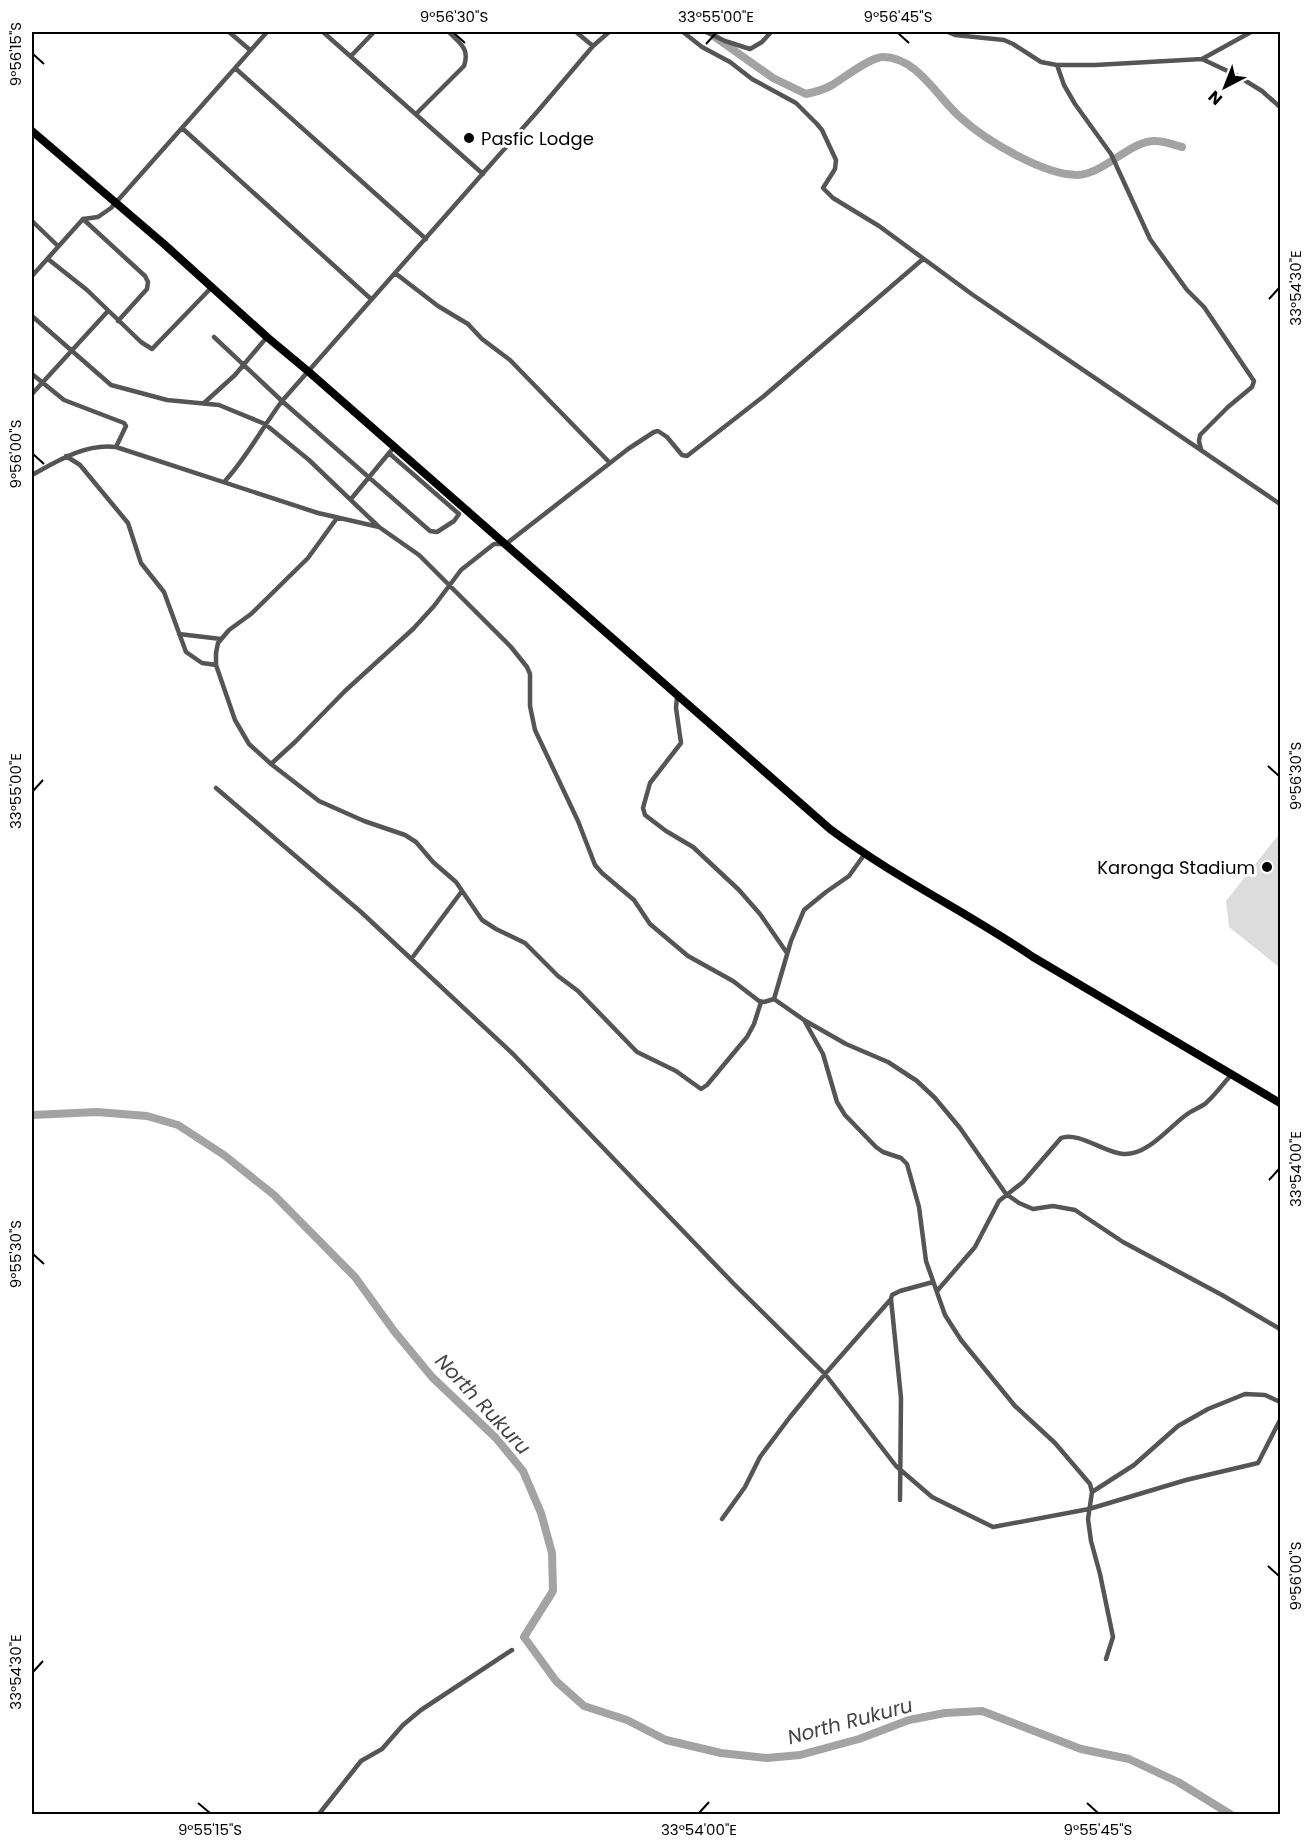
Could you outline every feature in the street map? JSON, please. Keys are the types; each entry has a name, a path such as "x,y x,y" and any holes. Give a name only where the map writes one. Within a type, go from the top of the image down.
{"main road":[{"path":"32,131 309,372 392,450 506,544 821,822 864,855 1281,1103"}],"street":[{"path":"229,32 250,50"},
{"path":"32,276 83,219 104,214 116,203 267,32"},
{"path":"323,32 483,174"},
{"path":"351,56 374,32"},
{"path":"416,114 464,66 467,57 466,50 449,32"},
{"path":"576,32 593,46"},
{"path":"225,481 282,402 593,46 609,32"},
{"path":"683,32 752,79 799,106 822,130 836,160 835,169 825,182 823,189 842,205 863,216 973,295 1281,504"},
{"path":"706,32 750,50 771,32"},
{"path":"948,32 955,35 1004,40 1041,62 1057,65 1202,59 1251,32"},
{"path":"1202,59 1236,75 1262,91 1281,107"},
{"path":"1057,65 1064,85 1075,104 1111,154 1150,239 1187,290 1204,307 1254,381 1252,387 1228,406 1200,435 1201,449"},
{"path":"235,68 426,239"},
{"path":"182,128 371,300"},
{"path":"83,219 145,276 148,282 147,290 118,321"},
{"path":"32,221 58,246"},
{"path":"48,259 148,348 155,348 212,288"},
{"path":"271,764 345,691 413,629 465,566 494,544 506,544 628,449 658,431 667,437 682,456 687,456 764,396 923,259"},
{"path":"395,273 438,306 468,324 482,339 510,360 610,463"},
{"path":"32,394 108,311"},
{"path":"32,316 104,380 120,389 167,400 219,405 265,424 309,460 379,527 412,549 511,647 527,668 530,674 530,706 536,730 578,821 595,866 634,900 650,924 693,960 726,978 761,1002 774,999 804,1020 846,1044 888,1062 917,1081 935,1098 960,1128 1006,1194 1033,1209 1053,1206 1075,1210 1124,1242 1281,1329"},
{"path":"204,403 235,375 267,337"},
{"path":"214,338 282,402 370,477 434,533 454,521 459,514 392,450 370,477 351,499"},
{"path":"32,374 64,400 124,423 126,426 116,447"},
{"path":"32,475 66,456 103,446 116,447 225,481 258,494 337,518 379,527"},
{"path":"66,456 75,464 80,465 129,523 141,564 164,592 186,652 201,663 208,666 216,665"},
{"path":"337,518 308,558 251,614 221,639 216,653 216,665 239,729 249,744 319,801 405,835 416,842 432,862 462,891 482,920 525,943 558,976 578,991 637,1052 676,1071 701,1089 707,1085 747,1037 761,1002"},
{"path":"179,634 221,639"},
{"path":"677,697 676,708 681,743 650,783 643,808 645,814 666,831 693,847 748,898 788,953"},
{"path":"216,788 311,868 412,958 513,1054 733,1283 825,1374 896,1467 932,1497 993,1527 1089,1509 1186,1480 1258,1462 1281,1420"},
{"path":"774,999 804,910 849,876 864,855"},
{"path":"412,958 462,891"},
{"path":"804,1020 824,1054 835,1096 845,1115 876,1147 901,1158 907,1164 919,1207 926,1261 945,1315 967,1347 1015,1406 1062,1451 1088,1481 1092,1492 1089,1509 1091,1541 1113,1633 1106,1659"},
{"path":"937,1291 975,1247 993,1210 1006,1194 1018,1187 1061,1138 1075,1137 1122,1154 1136,1153 1208,1101 1231,1074"},
{"path":"722,1519 745,1487 760,1457 825,1374 891,1299 892,1295 933,1282"},
{"path":"891,1299 902,1398 900,1500"},
{"path":"1092,1492 1134,1465 1178,1426 1208,1409 1245,1394 1265,1395 1281,1402"},
{"path":"319,1815 361,1761 382,1749 421,1710 512,1650"}],"shaded area":[{"name":"Karonga Stadium","path":"1280,833 1280,968 1229,927 1226,901"}],"waterway":[{"path":"715,37 773,78 806,94 829,87 871,60 883,57 895,59 917,71 960,117 984,136 1032,163 1063,173 1077,175 1098,169 1146,142 1159,141 1182,147"},
{"name":"North Rukuru","path":"32,1115 97,1112 147,1116 178,1125 224,1155 274,1195 355,1277 394,1331 432,1377 496,1438 523,1471 541,1513 552,1553 553,1591 524,1637 556,1681 584,1706 627,1720 666,1740 721,1753 767,1758 800,1755 859,1739 909,1720 945,1713 982,1711 1081,1749 1129,1759 1178,1782 1230,1814"}],"place":[{"name":"Pasfic Lodge","path":"469,138"},
{"name":"Karonga Stadium","path":"1267,867"}]}
